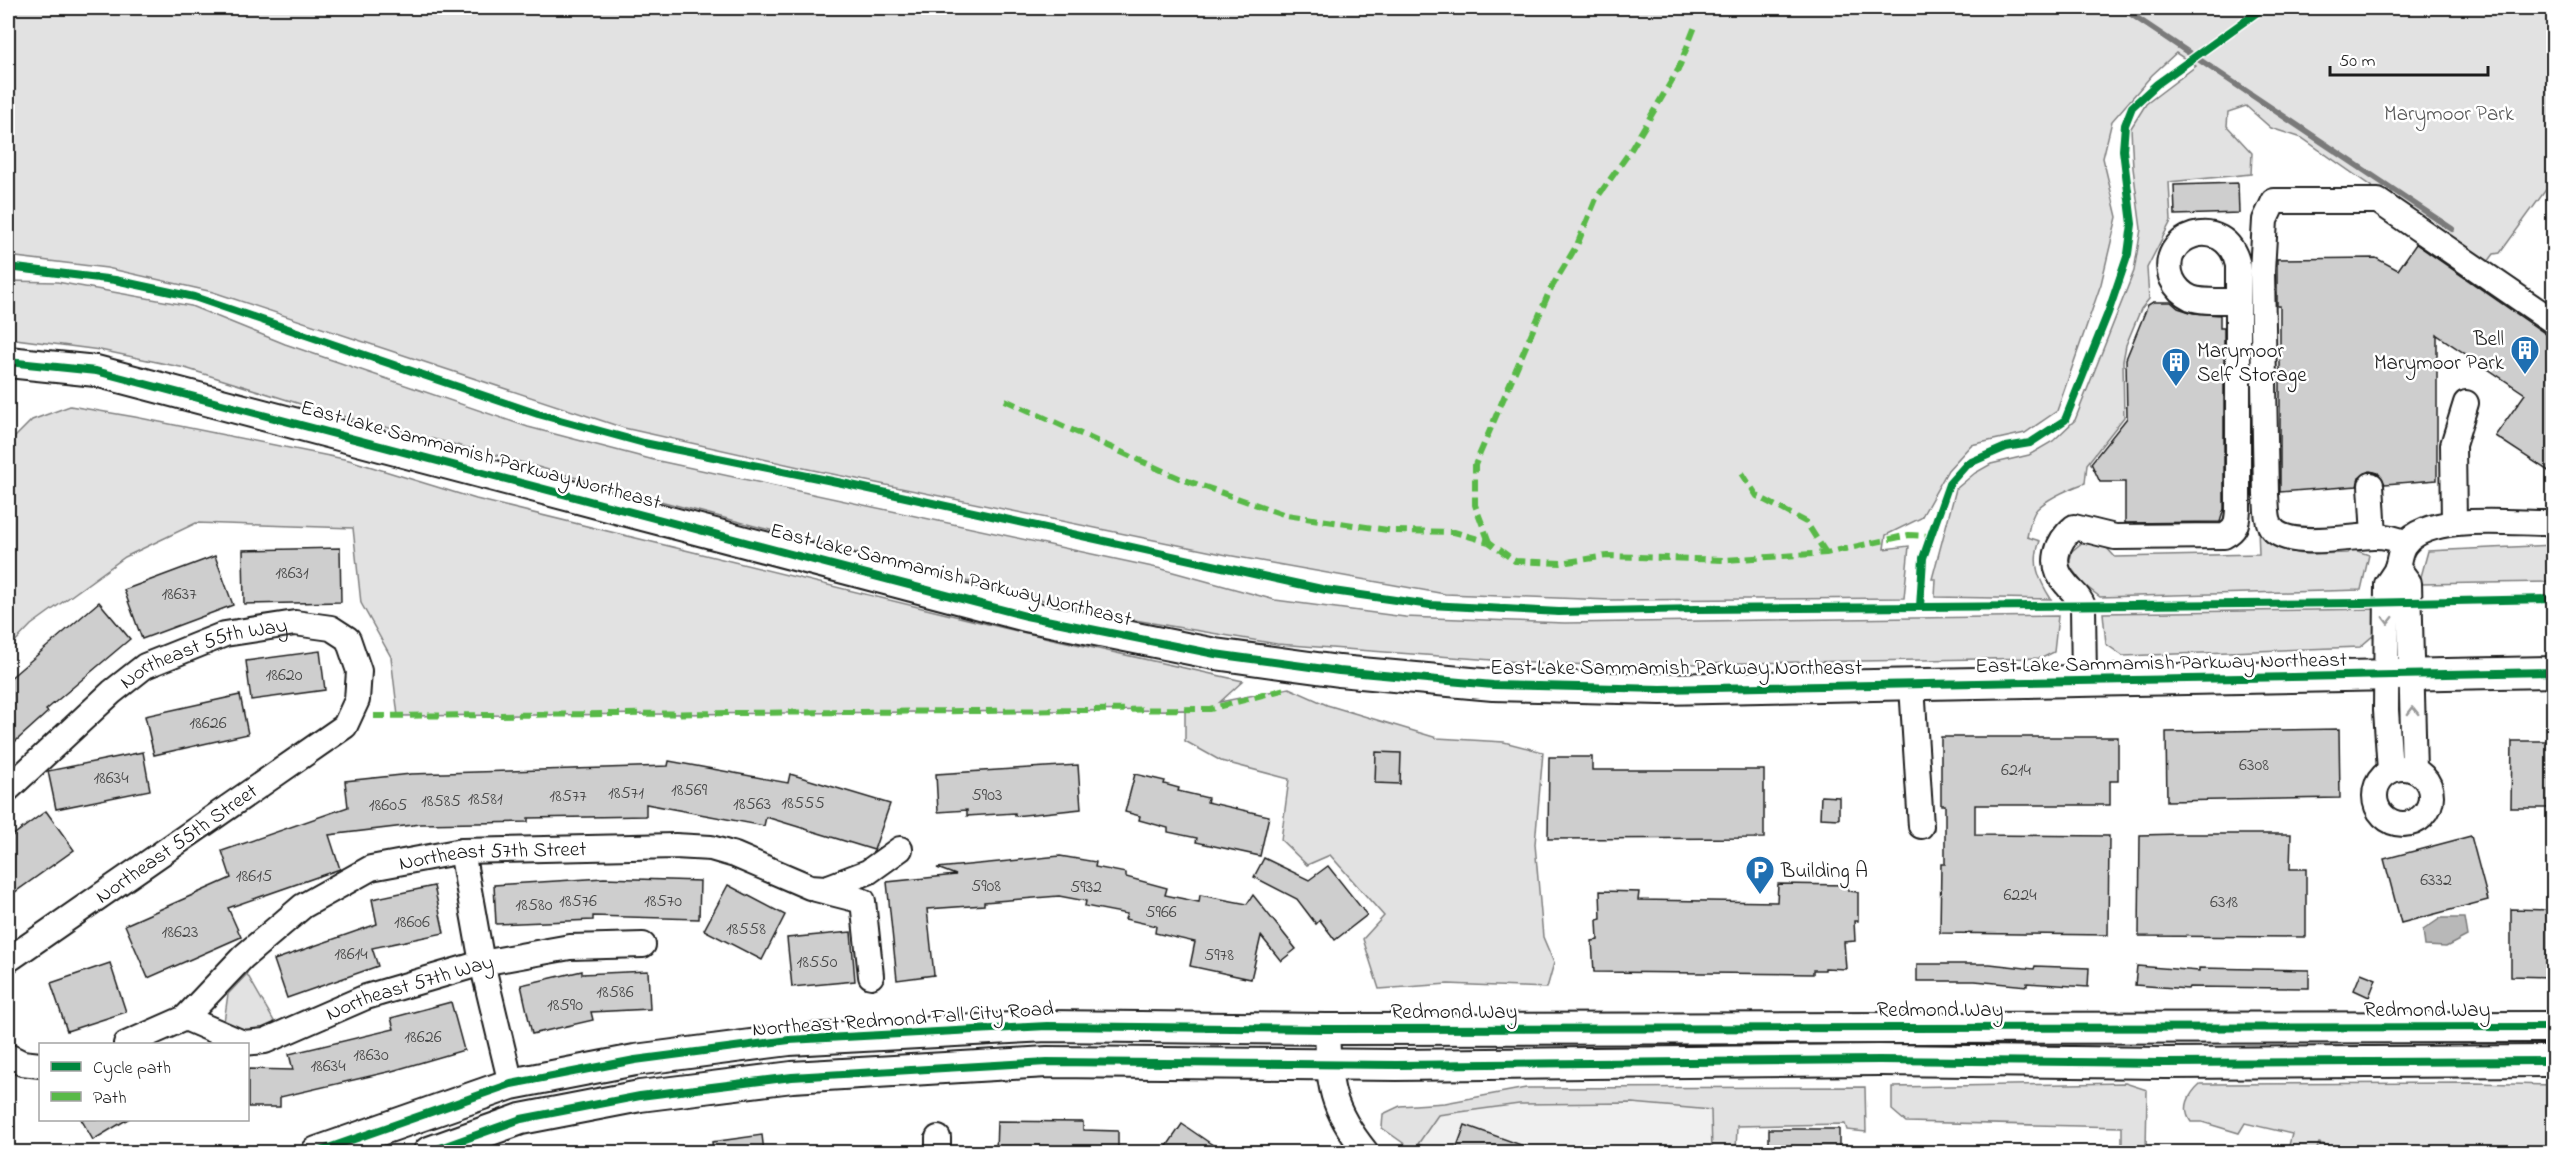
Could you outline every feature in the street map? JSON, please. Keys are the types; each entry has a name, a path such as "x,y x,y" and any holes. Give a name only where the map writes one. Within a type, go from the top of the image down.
{"main road":[{"name":"East Lake Sammamish Parkway Northeast","path":"8,363 96,371 1026,616 1215,654 1340,671 1493,686 1661,689 2553,672"},
{"name":"Northeast Redmond Fall City Road","path":"316,1152 511,1084 635,1060 789,1040 1047,1026 1327,1029"},
{"name":"Redmond Way","path":"1327,1029 2553,1027"},
{"path":"429,1152 521,1119 640,1096 792,1077 1047,1062 1329,1065 1879,1060 2165,1063 2553,1061"}],"street":[{"path":"2406,543 2393,538 2374,536 2304,540 2281,536 2271,527 2266,495 2262,271 2265,220 2274,201 2378,201 2553,322"},
{"path":"2084,680 2083,606 2080,597 2064,583 2057,568 2056,551 2063,537 2074,527 2115,537 2224,536 2233,532 2237,525 2238,301"},
{"path":"2454,523 2452,445 2466,403"},
{"path":"2371,485 2374,536"},
{"path":"2402,770 2400,674 2409,583 2397,567 2398,556 2406,543 2418,532 2454,523 2553,524"},
{"name":"Northeast 55th Way","path":"8,789 112,692 145,666 225,634 295,623 331,628 348,639 359,671 357,700 345,726"},
{"path":"1912,686 1921,826"},
{"name":"Northeast 55th Street","path":"8,960 345,726"},
{"name":"Northeast 57th Street","path":"128,1043 185,1018 243,957 303,906 371,868 462,851 675,846 711,849 735,855 810,887 863,901 871,976"},
{"path":"810,887 826,888 868,872 900,849"},
{"path":"462,851 482,963 511,1084"},
{"name":"Northeast 57th Way","path":"185,1018 243,1043 265,1041 366,997 482,963 570,947 643,945"},
{"path":"1327,1029 1330,1090 1347,1128 1366,1152"},
{"path":"8,1056 22,1063 39,1065"}],"shaded area":[{"path":"2441,918 2464,918 2467,936 2446,947 2425,946 2423,930"},
{"path":"1632,1103 1711,1110 1712,1152 1437,1152 1418,1145 1438,1115 1519,1104"}],"green space":[{"name":"Marymoor Park","path":"8,8 2553,8 2553,180 2500,253 2494,254 2485,266 2302,138 2271,128 2246,106 2228,112 2227,126 2252,153 2251,174 2169,182 2171,221 2147,268 2149,299 2141,309 2126,345 2123,361 2124,417 2087,464 2085,483 2047,501 2037,509 2032,518 2027,537 2040,541 2036,564 2043,585 2051,599 1935,597 1936,579 1932,579 1956,489 1975,473 1991,464 2029,455 2053,441 2075,420 2134,271 2141,229 2133,168 2131,128 2146,104 2196,66 2176,53 2152,75 2112,121 2103,158 2117,217 2101,284 2057,411 2025,433 1971,445 1948,470 1921,518 1886,535 1884,549 1909,546 1904,598 1610,600 1445,594 1227,555 808,469 624,428 213,292 107,268 8,256"},
{"path":"8,281 57,282 191,306 285,344 528,427 654,460 1162,569 1275,600 1405,617 1565,623 2058,616 2054,652 2042,658 1629,665 1548,664 1277,644 1099,614 929,572 626,492 496,455 326,412 185,368 100,350 8,338"},
{"path":"70,406 349,460 476,499 1004,628 1243,681 1220,702 1289,688 1327,705 1437,738 1504,742 1543,752 1535,844 1543,937 1554,963 1547,988 1448,984 1379,989 1363,939 1384,916 1330,855 1307,865 1281,840 1289,779 1221,761 1185,741 1185,710 398,716 391,657 361,603 353,528 196,523 125,557 31,625 8,649 9,443 32,420"},
{"path":"2258,528 2268,539 2288,551 2321,554 2348,553 2352,549 2369,555 2361,590 2100,597 2083,584 2069,565 2072,551 2084,541 2105,546 2115,557 2259,554"},
{"path":"2553,545 2553,582 2419,584 2428,551"},
{"path":"2379,609 2376,633 2360,647 2123,656 2106,644 2103,613"},
{"path":"247,974 275,1023 249,1035 224,1022 228,994"},
{"path":"2125,1083 2147,1090 2146,1152 2122,1152 2122,1127 1906,1122 1892,1110 1892,1087"},
{"path":"2200,1084 2553,1085 2553,1152 2347,1152 2319,1143 2316,1152 2297,1152 2288,1149 2292,1134 2245,1123 2239,1133 2202,1122 2191,1122 2187,1112 2190,1097"},
{"path":"1865,1087 1866,1132 1847,1130 1845,1124 1737,1126 1736,1152 1712,1152 1711,1110 1632,1103 1519,1104 1438,1115 1418,1144 1437,1152 1416,1152 1382,1128 1383,1114 1400,1106 1445,1103 1526,1088"}],"building":[{"path":"2238,183 2239,213 2175,215 2174,185"},
{"name":"Bell Marymoor Park","path":"2416,244 2546,334 2553,336 2553,474 2495,436 2525,394 2437,335 2437,480 2385,484 2378,473 2370,471 2359,478 2357,486 2280,492 2280,306 2277,306 2277,259 2376,258 2398,270"},
{"name":"Marymoor Self Storage","path":"2153,302 2171,302 2178,308 2193,313 2220,315 2220,328 2224,328 2224,509 2220,522 2125,523 2125,482 2100,482 2091,463 2127,418 2126,359 2148,305"},
{"path":"340,548 341,602 244,604 243,550"},
{"path":"215,556 233,605 142,639 124,590"},
{"path":"99,602 130,639 46,710 48,712 8,748 8,680"},
{"path":"320,651 325,690 251,700 246,661"},
{"path":"240,695 248,734 154,755 145,716"},
{"path":"2339,729 2340,798 2167,801 2166,732"},
{"path":"1941,737 2118,737 2118,781 2110,781 2110,805 1975,805 1975,835 2109,836 2108,935 1940,933 1941,864 1945,864 1945,805 1941,805"},
{"path":"2512,741 2553,741 2553,808 2511,808"},
{"path":"143,752 150,790 56,809 48,771"},
{"path":"1376,752 1401,753 1400,784 1375,783"},
{"path":"1549,757 1592,757 1592,770 1764,770 1764,838 1548,839"},
{"path":"669,761 788,783 790,774 890,804 874,850 766,817 764,826 646,804 646,816 528,818 528,822 421,824 329,835 340,869 228,908 241,937 148,978 125,925 231,878 222,851 348,807 345,781 411,774 668,766"},
{"path":"1078,765 1081,809 1015,816 1015,813 967,816 967,810 938,812 936,774"},
{"path":"1135,774 1165,781 1164,784 1179,788 1178,791 1208,798 1207,802 1269,816 1260,856 1196,842 1197,838 1168,832 1168,828 1139,820 1140,816 1125,812"},
{"path":"1821,796 1839,797 1839,819 1820,818"},
{"path":"46,811 74,850 8,897 8,839"},
{"path":"2291,834 2290,869 2306,869 2306,937 2139,936 2140,835"},
{"path":"2471,836 2488,900 2401,923 2384,859"},
{"path":"1060,856 1096,862 1095,867 1126,873 1126,877 1167,888 1165,895 1199,902 1200,895 1247,904 1253,895 1296,949 1281,961 1261,936 1251,979 1190,966 1195,942 1155,933 1156,926 1125,919 1127,914 1085,906 1086,901 1059,896 927,909 934,975 897,980 887,882 956,875 937,868"},
{"path":"1264,858 1309,880 1328,866 1367,915 1335,940 1320,920 1316,924 1297,899 1254,877"},
{"path":"604,878 700,881 699,919 593,916 593,920 496,924 494,885"},
{"path":"1778,884 1848,885 1848,891 1858,892 1858,921 1854,921 1855,941 1844,942 1846,969 1825,968 1825,970 1813,970 1813,974 1594,972 1592,941 1598,940 1597,920 1601,919 1600,891 1639,892 1638,900 1777,902"},
{"path":"728,885 785,915 762,960 704,930"},
{"path":"434,886 444,933 372,948 378,966 287,998 274,960 377,924 372,899"},
{"path":"2511,909 2553,910 2553,977 2511,976"},
{"path":"851,932 855,981 792,987 787,938"},
{"path":"110,963 126,1012 67,1031 51,983"},
{"path":"1917,964 1990,964 2034,969 2035,966 2089,968 2088,987 2027,983 2027,986 1975,981 1917,981"},
{"path":"2137,966 2199,971 2199,968 2309,970 2309,988 2189,987 2188,989 2135,985"},
{"path":"582,971 582,974 648,971 650,1009 591,1012 593,1020 532,1034 521,985"},
{"path":"2361,973 2376,979 2369,997 2354,990"},
{"path":"451,1002 464,1050 392,1071 280,1097 280,1107 249,1107 249,1069 293,1070 289,1054 394,1029 391,1018"},
{"path":"82,1121 125,1121 93,1140"},
{"path":"997,1121 1083,1122 1083,1130 1118,1131 1118,1152 996,1152"},
{"path":"1182,1124 1223,1152 1163,1152"},
{"path":"1465,1125 1535,1150 1535,1152 1455,1152"},
{"path":"1769,1129 1839,1129 1839,1152 1769,1152"},
{"path":"762,1135 764,1152 713,1152 712,1142"}],"waterway":[{"path":"2122,8 2452,229"}],"marked path":[{"path":"1489,542 1475,505 1475,465 1550,290 1577,245 1596,199 1629,153 1678,70 1696,24"},
{"path":"1005,400 1179,478 1286,515 1394,531 1454,532 1489,542 1515,561 1561,563 1607,556 1726,560 1826,553 1909,535 1931,536"},
{"path":"1742,473 1757,496 1806,522 1826,553"},
{"path":"374,716 1210,709 1289,688"}],"cycle path":[{"path":"1920,607 1923,558 1949,484 1967,464 2006,447 2030,443 2065,420 2108,313 2128,254 2132,224 2123,150 2125,125 2132,107 2157,84 2263,8"},
{"path":"8,267 115,280 194,297 538,414 644,443 842,483 1326,590 1430,605 1559,612 2554,599"},
{"path":"8,362 96,371 1026,616 1215,654 1339,671 1493,685 1661,689 2554,672"},
{"path":"317,1152 511,1084 635,1060 789,1040 1047,1026 1327,1029 2554,1027"},
{"path":"429,1152 521,1119 640,1096 792,1077 1047,1062 1397,1065 1879,1060 2165,1063 2554,1061"}],"place":[{"name":"Bell Marymoor Park","path":"2525,376"},
{"name":"Marymoor Self Storage","path":"2176,388"},
{"name":"Building A","path":"1760,896"}]}
